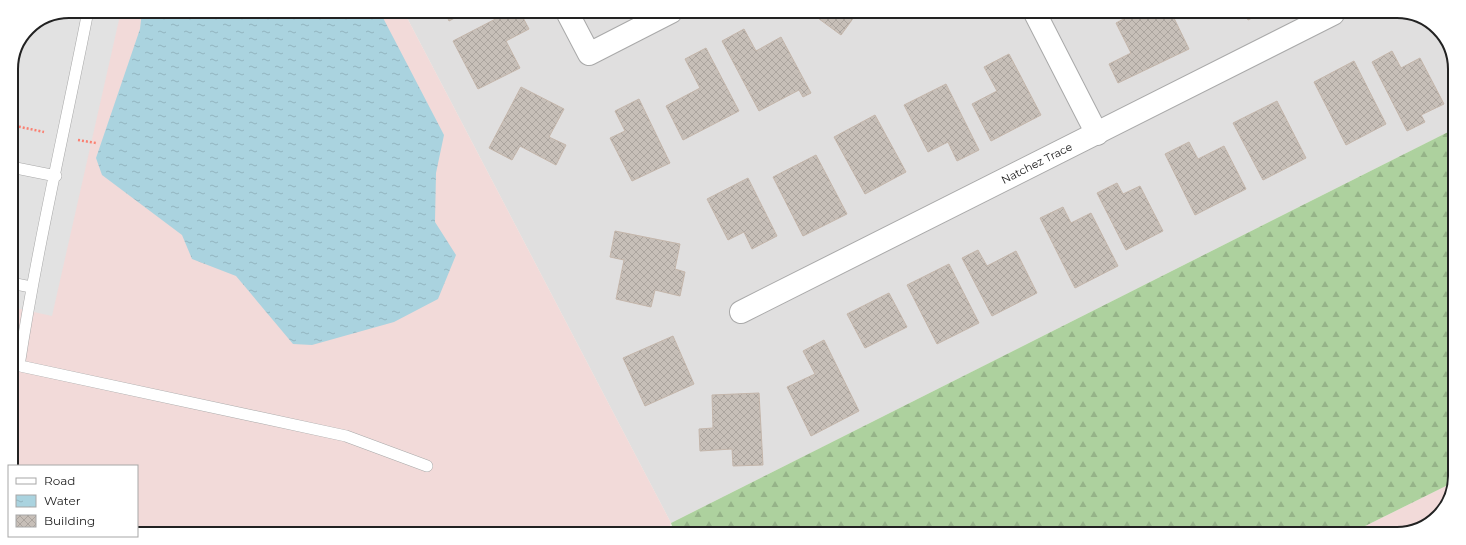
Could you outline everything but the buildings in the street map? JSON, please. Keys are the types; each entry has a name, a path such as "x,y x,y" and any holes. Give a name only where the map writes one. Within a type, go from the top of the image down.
{"street":[{"path":"570,18 589,54 659,18"},
{"path":"1038,18 1097,134"},
{"name":"Natchez Trace","path":"741,312 1325,18"}],"lane":[{"path":"18,350 56,176 87,18"},
{"path":"18,168 56,176"},
{"path":"18,284 31,287"},
{"path":"18,366 346,436 427,466"}],"path":[{"path":"18,126 44,132"},
{"path":"76,139 96,143"}],"shaded area":[{"path":"69,18 407,18 671,523 670,527 138,527 138,465 18,465 18,69 22,49 33,33 49,22"},
{"path":"69,18 119,18 52,316 18,309 19,59 22,49 33,33 49,22"},
{"path":"407,18 1397,18 1420,23 1433,33 1441,43 1448,66 1448,132 671,523"},
{"path":"1447,485 1441,502 1437,507 1431,514 1417,523 1404,527 1363,527"}],"green space":[{"path":"1448,132 1447,485 1363,527 672,527 671,523"}],"water":[{"path":"141,18 383,18 444,135 436,173 435,222 456,255 438,299 394,322 312,345 293,344 236,276 192,259 182,235 102,175 96,158 140,29"}]}
